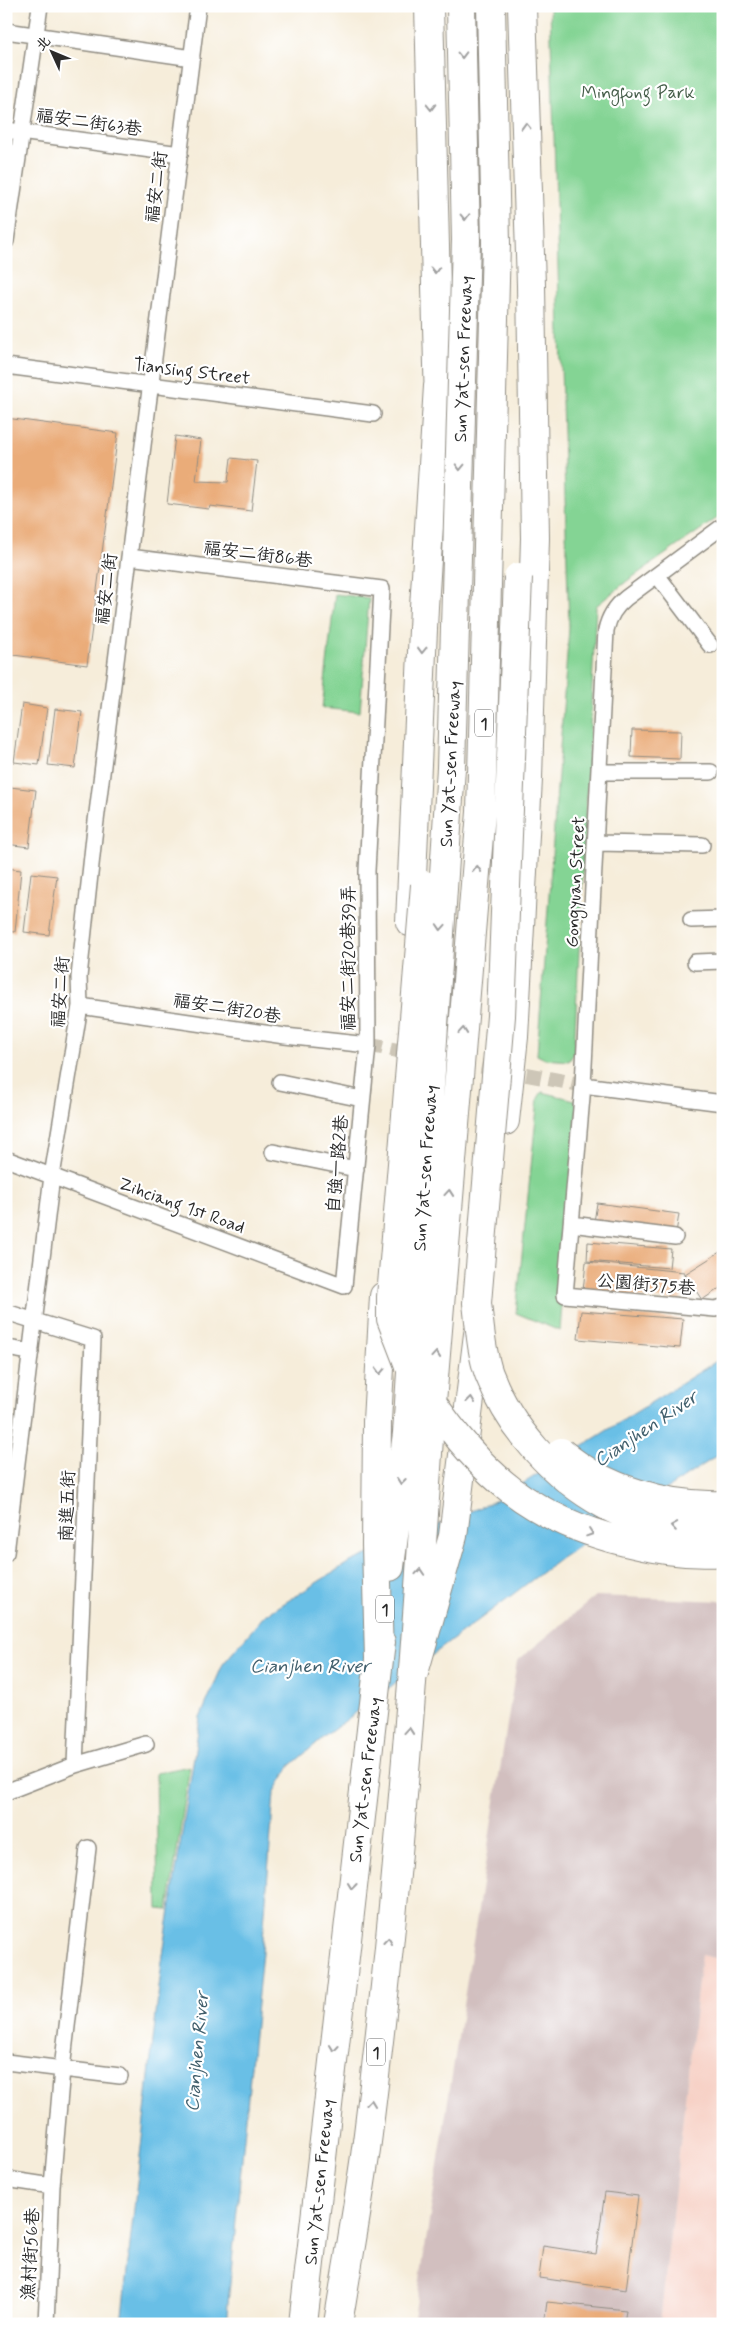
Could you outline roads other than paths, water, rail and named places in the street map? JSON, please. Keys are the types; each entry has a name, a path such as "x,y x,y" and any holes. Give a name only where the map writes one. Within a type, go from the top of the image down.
{"highway":[{"path":"429,6 438,386 442,462 440,677 391,1319 395,1350 405,1379 421,1413 437,1435 492,1496 535,1526 578,1548 670,1571 723,1570"},
{"name":"Sun Yat-sen Freeway","path":"303,2324 353,1877 366,1786 379,1659 407,1433 451,768 466,240 461,6"},
{"name":"Sun Yat-sen Freeway","path":"338,2324 368,2135 404,1779 414,1673 430,1428 482,812 496,243 491,6"},
{"path":"414,1673 453,1536 459,1500 494,1222 514,1037 526,819 535,538 528,175 522,6"},
{"path":"528,175 516,303 518,577 501,1016 477,1303 482,1346 489,1373 502,1403 541,1456 585,1492 616,1510 668,1525 723,1529"},
{"path":"379,1659 376,1545 377,1421 385,1272 404,1066 424,607 438,386"},
{"path":"478,1290 488,1336 504,1378 534,1425 556,1448 592,1473 632,1491 678,1502 723,1505"},
{"path":"391,1319 415,1377 446,1423 471,1455 516,1495 555,1518 593,1534 652,1549 689,1553 723,1552"},
{"path":"351,2324 368,2135"},
{"path":"287,2324 322,2154"}],"street":[{"path":"6,241 40,6"},
{"name":"福安二街","path":"6,1553 52,1176 80,1006 79,977 82,949 198,6"},
{"path":"6,31 192,58"},
{"name":"福安二街63巷","path":"6,130 180,154"},
{"name":"Tiansing Street","path":"6,366 373,414"},
{"name":"Gongyuan Street","path":"565,1295 583,1085 608,619 616,606 723,526"},
{"name":"福安二街86巷","path":"129,557 382,589"},
{"path":"657,575 710,646"},
{"name":"福安二街20巷39弄","path":"368,1045 367,870 382,589"},
{"path":"599,772 711,772"},
{"path":"596,843 702,845"},
{"path":"691,920 723,919"},
{"path":"694,962 723,961"},
{"name":"福安二街20巷","path":"80,1006 285,1036 368,1045"},
{"name":"自強一路2巷","path":"344,1286 368,1045"},
{"path":"280,1082 362,1099"},
{"path":"583,1085 723,1103"},
{"path":"273,1152 356,1170"},
{"name":"Zihciang 1st Road","path":"6,1159 344,1286"},
{"path":"571,1224 675,1237"},
{"name":"公園街375巷","path":"565,1295 715,1309 723,1307"},
{"name":"南進五街","path":"6,1312 93,1339 75,1765"},
{"path":"6,1348 31,1352"},
{"path":"6,1792 75,1765 146,1744"},
{"name":"漁村街56巷","path":"46,2324 52,2186 62,2069 88,1848"},
{"path":"6,2062 120,2076"},
{"name":"漁村街56巷","path":"6,2179 52,2186"}],"water":[{"name":"Cianjhen River","path":"723,1357 723,1452 561,1558 325,1736 290,1766 274,1793 262,1952 226,2324 121,2324 162,1961 200,1718 223,1664 264,1616 348,1563 497,1500"}],"tunnel":[{"path":"368,1045 583,1085"}],"park label":[{"name":"Mingfong Park","path":"638,92"}]}
